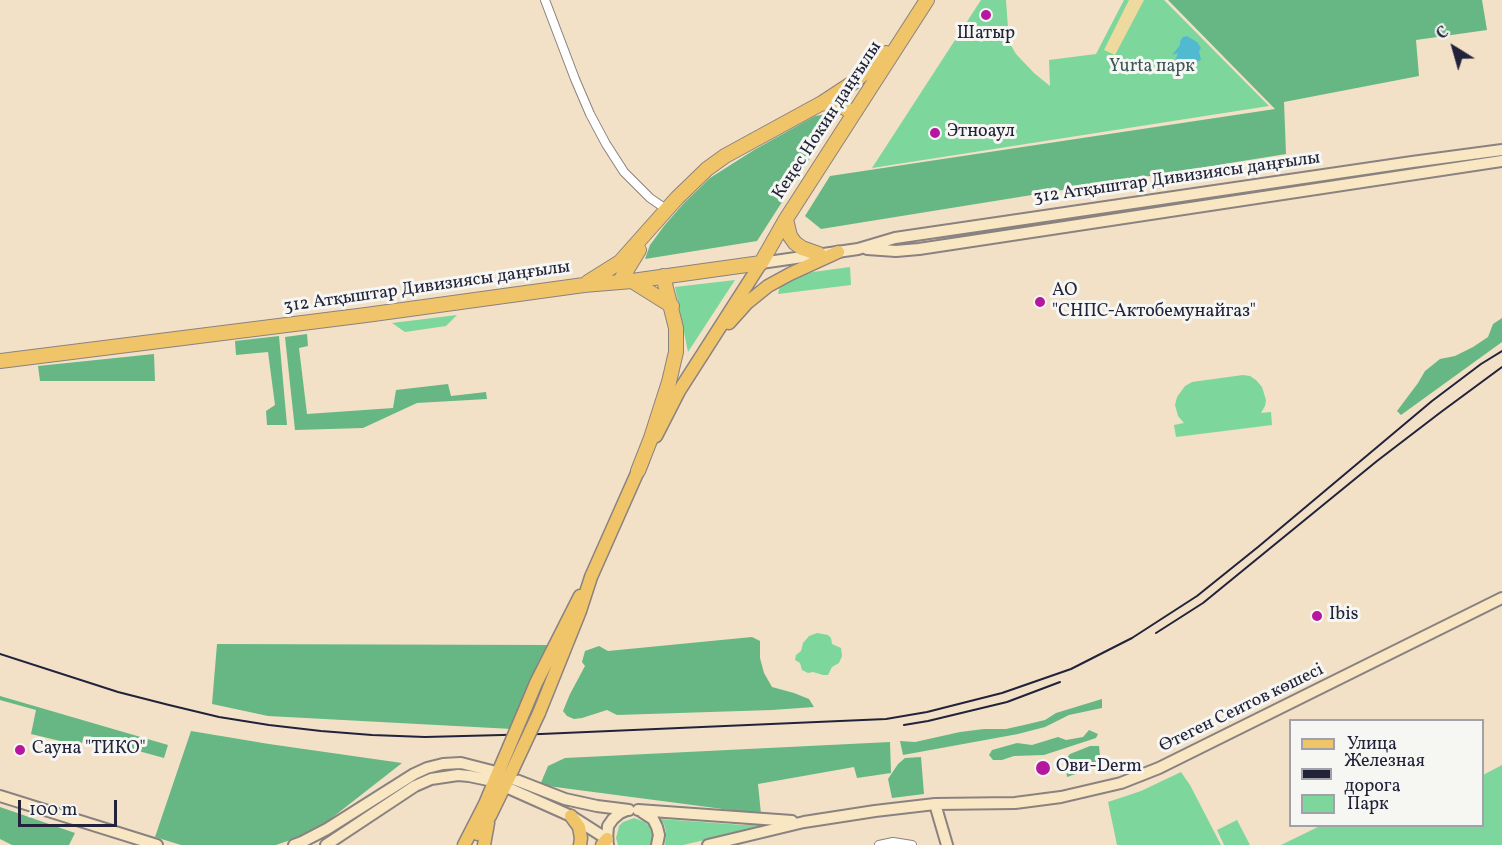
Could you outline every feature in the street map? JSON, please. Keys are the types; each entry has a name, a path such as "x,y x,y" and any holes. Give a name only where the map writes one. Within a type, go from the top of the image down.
{"highway":[{"name":"Кеңес Нокин даңғылы","path":"761,263 786,219 927,0"},
{"path":"584,285 620,262 666,209 701,174 725,156 822,103 854,82 906,33"},
{"path":"822,103 840,105 853,113"},
{"path":"786,219 790,236 795,243 819,255"},
{"path":"649,229 626,281 672,306"},
{"name":"312 Атқыштар Дивизиясы даңғылы","path":"0,360 347,318 761,263"},
{"path":"638,471 669,382 676,352 676,328 663,276"}],"main road":[{"name":"312 Атқыштар Дивизиясы даңғылы","path":"761,263 858,249 895,238 1502,150"},
{"name":"312 Атқыштар Дивизиясы даңғылы","path":"858,249 896,251 1502,161"},
{"path":"1354,171 1356,183"},
{"path":"1039,218 1040,230"},
{"path":"959,229 961,242"},
{"path":"701,356 747,303 768,286 838,252"},
{"path":"464,845 485,804 539,713 580,611 591,577 638,471 680,391 761,263"},
{"path":"484,845 490,816 536,682 572,609 591,577"},
{"name":"Өтеген Сеитов көшесі","path":"804,822 935,804 1015,803 1061,797 1121,783 1159,768 1502,598"},
{"path":"294,845 327,829 414,774 443,764 461,763 564,799 597,806 804,822"},
{"path":"326,845 415,786 431,779 458,775 503,776 571,816 606,843"},
{"path":"0,796 157,845"},
{"path":"935,804 947,845"},
{"path":"606,843 608,826 613,819 620,813 633,810 646,813 653,819 659,835 657,845"},
{"path":"469,845 490,816"},
{"path":"571,816 579,827 580,845"},
{"path":"708,845 804,822"}],"street":[{"path":"544,0 582,96 606,144 624,172 650,198 666,209"},
{"path":"879,845 893,842 912,845"}],"green space":[{"name":"Yurta парк","path":"981,0 1006,0 1009,42 1016,54 1050,86 1049,60 1096,54 1124,0 1164,0 1269,106 872,168"},
{"path":"1168,0 1482,0 1487,30 1416,40 1419,76 1284,102 1286,154 821,229 805,216 830,176 1275,109"},
{"path":"827,114 836,118 757,241 645,259 650,245 664,226 710,178 815,116"},
{"path":"850,267 851,285 778,294 780,285 794,278 813,272"},
{"path":"735,280 688,352 675,287"},
{"path":"457,315 446,326 405,332 392,323"},
{"path":"1502,318 1502,342 1401,415 1397,411 1425,371 1440,359 1455,356 1488,337 1493,324"},
{"path":"307,334 308,346 299,348 307,414 393,408 396,390 448,384 451,396 486,392 487,399 417,403 363,428 295,430 285,337"},
{"path":"279,336 287,425 267,425 266,411 275,405 268,352 236,355 235,341"},
{"path":"154,354 155,381 40,381 38,366"},
{"path":"1250,376 1262,387 1266,400 1261,413 1271,412 1272,425 1176,437 1174,425 1184,423 1178,416 1175,405 1177,397 1185,386 1192,382"},
{"path":"817,633 828,635 832,644 841,648 842,656 839,663 832,667 828,675 808,673 802,670 800,663 795,660 803,643 809,636"},
{"path":"752,637 760,641 760,658 764,673 772,687 809,699 814,707 617,715 607,710 574,719 563,711 585,666 582,662 585,651 599,646 608,651"},
{"path":"217,644 548,645 512,729 268,716 212,704"},
{"path":"0,696 168,745 164,758 84,736 81,746 31,734 36,710 0,700"},
{"path":"1102,699 1102,708 1069,715 1045,727 903,755 900,741 915,742 960,732 1006,729 1045,720 1056,713"},
{"path":"1089,730 1098,734 1096,738 1044,755 1014,756 993,760 989,755 992,750 1017,743 1032,745 1058,737 1066,740 1083,737"},
{"path":"191,731 402,763 324,824 302,836 276,845 181,845 155,837"},
{"path":"890,742 891,773 857,778 854,767 758,784 761,814 540,785 548,766 565,758"},
{"path":"1090,746 1099,746 1101,765 1067,777 1065,760 1070,754"},
{"path":"921,757 924,794 892,798 888,779 898,764 905,758"},
{"path":"1502,765 1502,845 1281,845 1318,827 1484,827 1484,774"},
{"path":"1181,772 1221,845 1117,845 1108,802 1141,791"},
{"path":"0,807 75,833 69,845 12,845 0,839"},
{"path":"634,818 649,826 653,837 650,845 618,845 616,838 619,826"},
{"path":"660,819 769,825 683,845 665,845 666,832"},
{"path":"1237,820 1250,845 1224,845 1217,830"}],"sand":[{"path":"1129,0 1144,0 1115,55 1104,50"}],"water":[{"path":"1187,36 1197,42 1201,48 1199,51 1201,60 1195,63 1191,61 1182,67 1175,61 1178,53 1172,55 1183,37"}],"railway":[{"path":"0,654 118,692 219,717 269,725 372,735 425,737 541,734 886,719 927,712 1002,693 1071,669 1132,638 1197,596 1432,401 1502,351"},
{"path":"1156,633 1203,603 1377,461 1502,367"},
{"path":"904,725 1007,702 1060,682"}],"place":[{"name":"Шатыр","path":"986,15"},
{"name":"Этноаул","path":"935,133"},
{"name":"АО \"СНПС-Актобемунайгаз\"","path":"1040,302"},
{"name":"Ibis","path":"1317,616"},
{"name":"Сауна \"ТИКО\"","path":"20,750"},
{"name":"Ови-Derm","path":"1043,768"}]}
